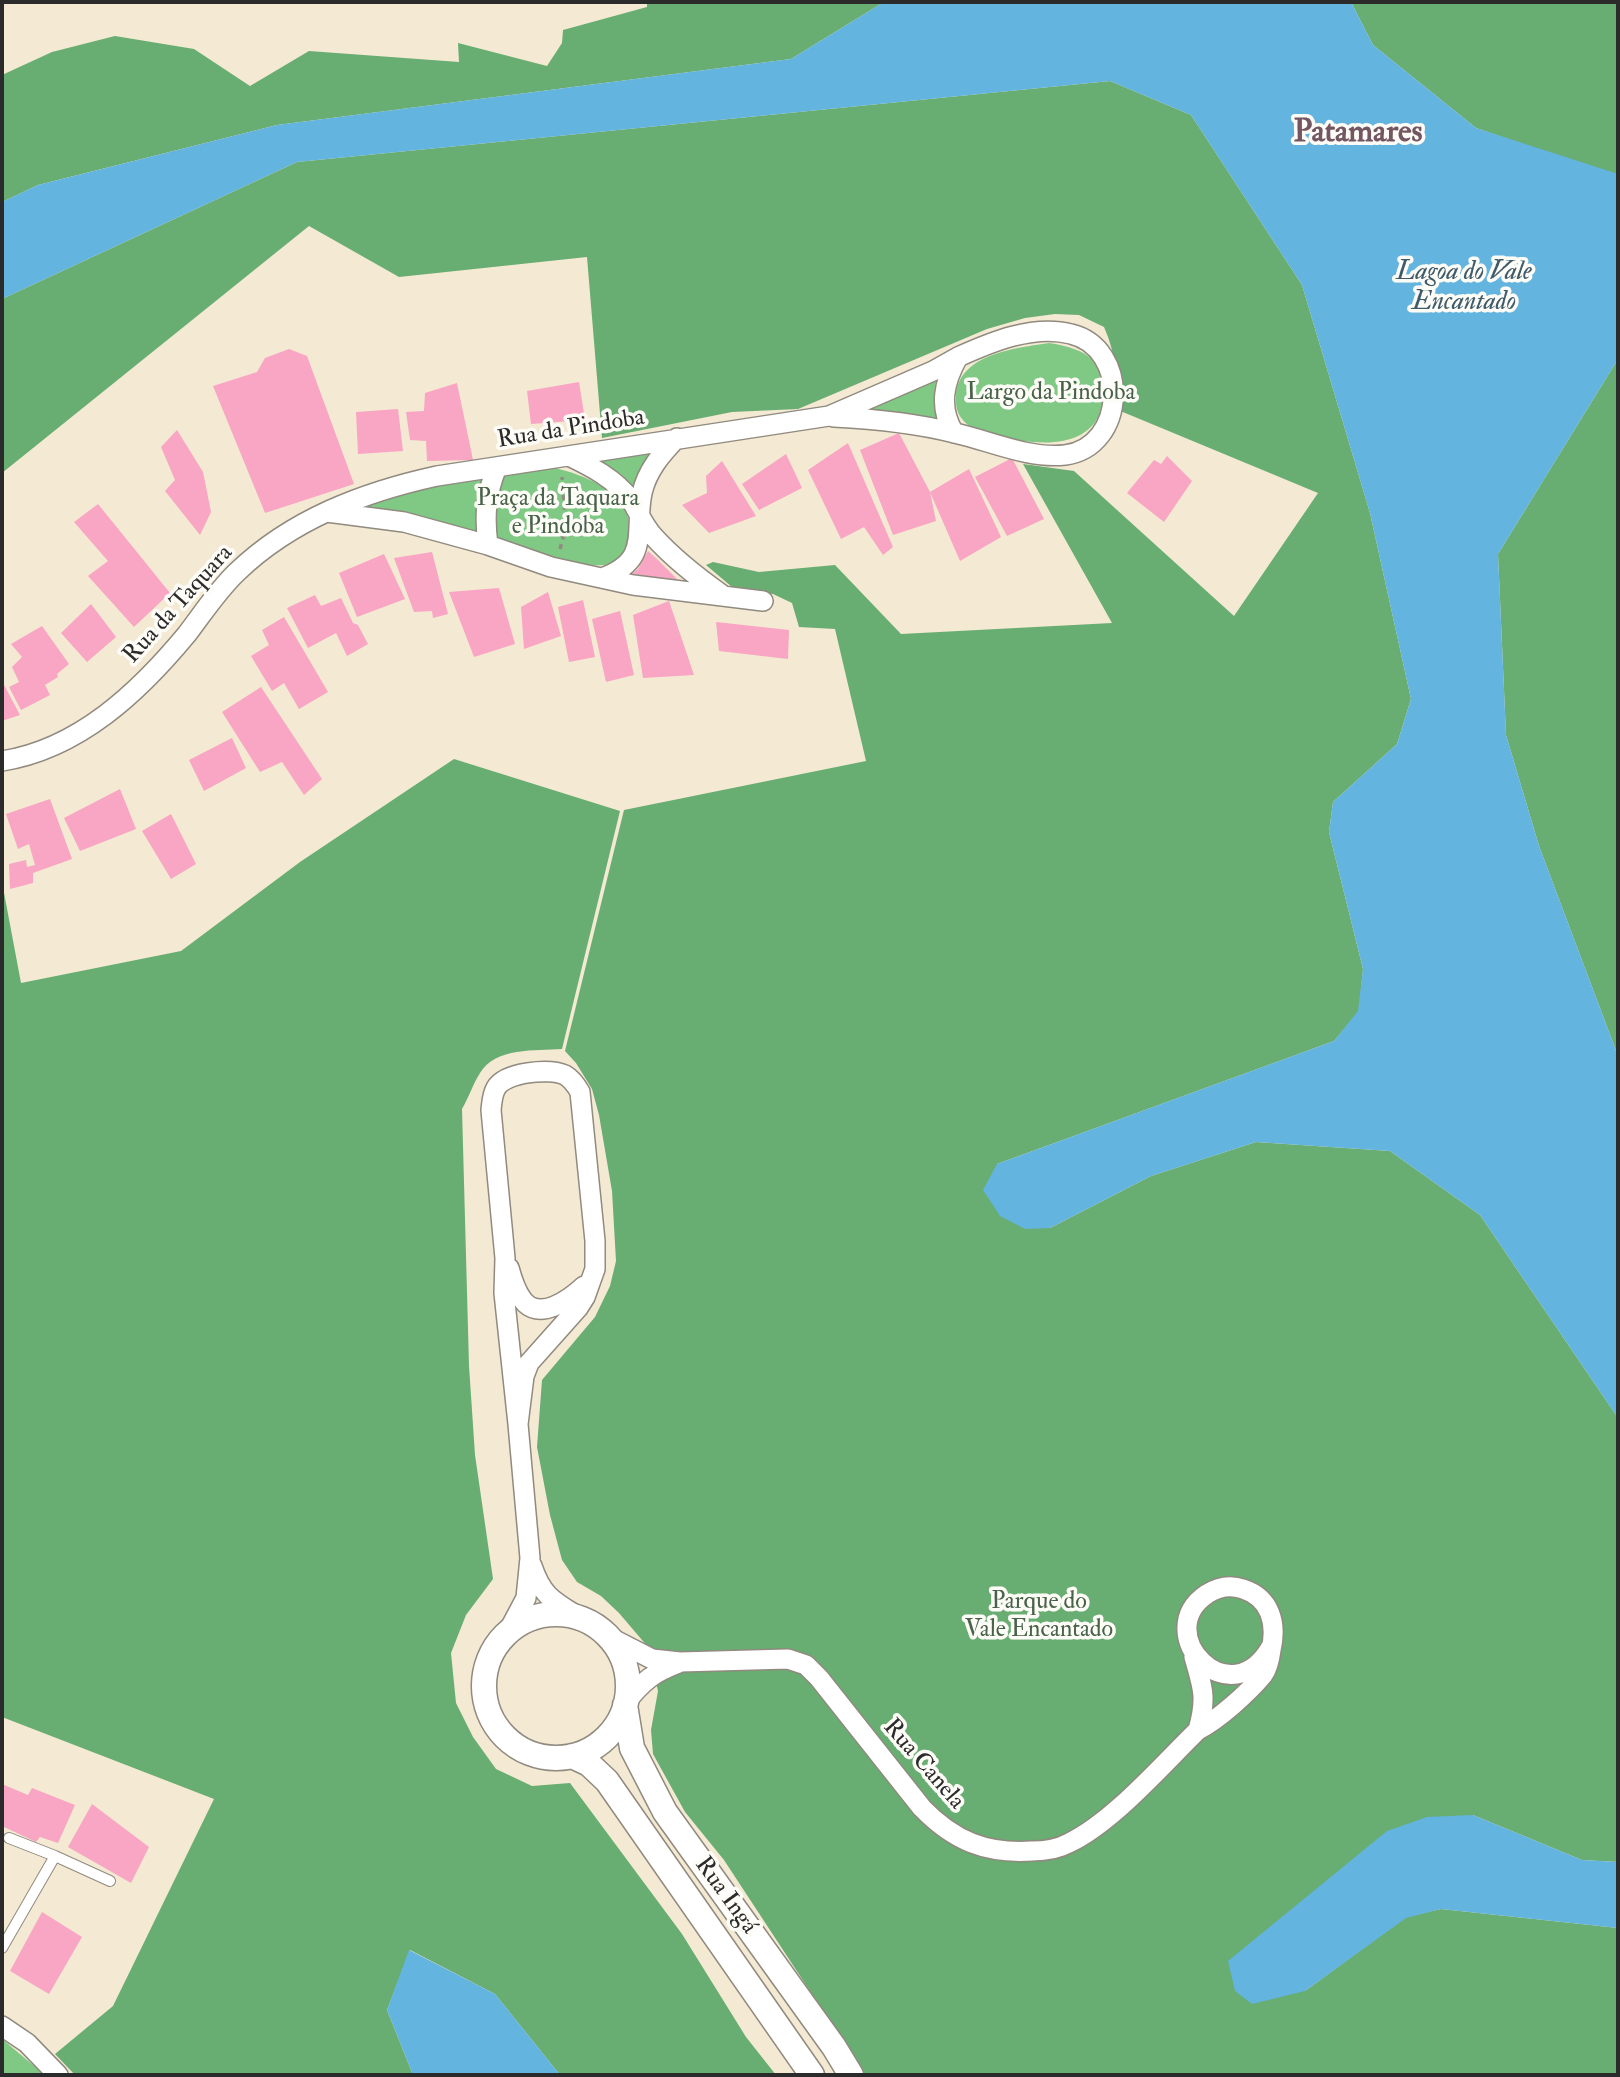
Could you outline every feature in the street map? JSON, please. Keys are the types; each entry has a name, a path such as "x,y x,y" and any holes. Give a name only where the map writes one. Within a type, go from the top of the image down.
{"street":[{"name":"Rua da Pindoba","path":"326,512 400,484 437,476 829,416 893,421 1030,452 1052,456 1069,454 1087,447 1101,434 1110,418 1115,399 1108,363 1098,348 1086,339 1069,333 1044,332 1013,336 958,357 933,371 829,416"},
{"path":"954,433 946,421 943,406 948,374 958,357"},
{"path":"602,578 627,565 638,543 642,493 660,455 677,438"},
{"path":"564,457 607,477 620,488 632,502 641,521 674,558 720,594"},
{"path":"488,545 485,505 497,467"},
{"path":"326,512 404,522 488,545 551,567 633,585 763,601"},
{"name":"Rua da Taquara","path":"2,761 56,744 96,721 133,693 160,666 237,572 292,530 326,512"},
{"path":"518,1424 524,1376 529,1363 578,1308 591,1281 596,1255 580,1092 564,1075 542,1072 505,1079 497,1086 492,1096 491,1110 505,1258 504,1293 530,1558 526,1598 492,1655 484,1682 492,1719 503,1735 518,1747 544,1756 572,1756 590,1749 606,1738 618,1723 626,1703 628,1684 625,1667 619,1651 600,1628 551,1599 541,1589 530,1558"},
{"path":"505,1258 523,1302 534,1308 559,1305 591,1281"},
{"name":"Rua Canela","path":"609,1637 641,1655 680,1662 788,1659 806,1665 938,1824 977,1846 999,1852 1045,1851 1067,1844 1088,1832 1109,1816 1198,1730 1213,1723 1264,1674 1272,1645 1274,1624 1266,1604 1249,1591 1227,1587 1213,1590 1192,1609 1188,1638 1204,1696 1198,1730"},
{"path":"508,1632 534,1617 563,1614 579,1617"},
{"path":"1192,1651 1201,1663 1213,1671 1227,1675 1241,1674 1255,1668 1272,1645"},
{"name":"Rua Canela","path":"626,1703 654,1673 680,1662"},
{"name":"Rua Ingá","path":"626,1703 632,1748 665,1812 826,2036 851,2075"},
{"name":"Rua Ingá","path":"572,1756 589,1764 607,1781 812,2075"},
{"path":"2,2025 27,2043 58,2075"}],"lane":[{"path":"9,1838 110,1881"},
{"path":"2,1948 55,1856"}],"path":[{"path":"551,567 564,541 566,527 564,457"}],"green space":[{"path":"647,2 884,2 791,59 277,125 38,185 2,202 2,75 52,52 115,36 194,49 250,86 309,51 459,62 458,43 547,66 562,43 563,30 647,7"},
{"path":"1351,2 1618,2 1618,174 1616,176 1476,128 1373,45"},
{"name":"Parque do Vale Encantado","path":"1110,81 1191,115 1302,285 1370,513 1411,699 1397,744 1333,802 1329,832 1363,969 1359,1011 1334,1041 997,1164 1050,1228 1151,1176 1256,1142 1390,1151 1480,1215 1618,1418 1618,1862 1582,1860 1473,1815 1305,1991 1406,1917 1441,1909 1618,1928 1618,2075 865,2075 724,1860 685,1812 653,1754 651,1730 658,1691 648,1647 601,1596 577,1582 562,1560 537,1447 542,1380 595,1317 610,1286 616,1261 612,1191 599,1115 592,1089 565,1051 624,810 866,761 835,629 799,627 792,603 773,594 732,587 706,565 713,562 759,572 835,565 901,634 1112,623 1023,464 1074,471 1234,616 1318,493 1118,410 1116,367 1104,327 1079,315 1055,314 1025,318 987,329 798,409 732,412 602,438 587,257 399,277 309,226 2,473 2,299 297,162"},
{"name":"Largo da Pindoba","path":"1049,343 1085,354 1100,368 1105,390 1103,404 1097,420 1087,431 1060,441 1028,442 979,430 962,419 957,409 956,397 959,383 966,371 990,356"},
{"path":"1618,359 1618,1056 1539,846 1506,735 1498,554"},
{"path":"937,378 934,398 937,419 868,411"},
{"path":"656,448 635,498 623,476 599,459"},
{"name":"Praça da Taquara e Pindoba","path":"555,468 602,486 620,502 627,513 631,528 629,552 608,565 577,566 351,509 431,485"},
{"path":"454,759 620,811 562,1049 517,1052 496,1059 480,1073 462,1109 469,1366 475,1455 493,1579 466,1615 451,1653 456,1703 473,1737 496,1769 532,1786 570,1783 682,1934 746,2037 776,2075 560,2075 495,1994 410,1950 387,2010 413,2075 75,2075 55,2054 113,2006 214,1799 2,1717 2,882 21,983 181,951 300,862"},
{"path":"2,2039 45,2075 2,2075"}],"water":[{"name":"Lagoa do Vale Encantado","path":"884,2 1351,2 1373,45 1476,128 1618,174 1618,359 1498,554 1506,735 1539,846 1618,1056 1618,1418 1480,1215 1390,1151 1256,1142 1151,1176 1050,1228 1025,1229 1000,1216 983,1190 997,1164 1334,1041 1358,1011 1363,969 1329,832 1333,802 1397,744 1411,699 1370,513 1302,285 1191,115 1110,81 297,162 2,299 2,202 38,185 277,125 791,59"},
{"path":"1473,1815 1582,1860 1618,1862 1618,1928 1441,1909 1406,1918 1305,1991 1252,2004 1235,1991 1228,1961 1387,1831 1427,1817"},
{"path":"409,1950 495,1994 560,2075 413,2075 387,2010"}],"building":[{"path":"289,349 307,356 354,484 265,513 213,386 257,372 265,358"},
{"path":"579,382 585,420 531,424 527,391"},
{"path":"457,383 473,460 427,461 426,441 410,440 406,412 424,411 425,393"},
{"path":"398,409 403,451 358,454 356,412"},
{"path":"177,430 203,472 211,512 200,535 165,491 175,480 161,447"},
{"path":"899,433 930,492 936,521 893,535 860,450"},
{"path":"848,443 893,547 883,555 864,527 841,539 808,470"},
{"path":"786,454 802,488 759,510 742,484"},
{"path":"1167,456 1192,481 1164,522 1127,493 1154,460 1161,464"},
{"path":"1012,458 1044,519 1007,536 975,477"},
{"path":"722,461 756,516 709,533 682,505 707,493 706,476"},
{"path":"969,469 1001,537 960,561 930,492"},
{"path":"98,504 170,593 134,627 88,576 108,561 74,522"},
{"path":"648,551 682,584 628,577 638,569"},
{"path":"432,552 448,614 433,618 432,611 414,612 394,558"},
{"path":"384,554 405,599 357,617 339,573"},
{"path":"499,588 515,644 474,657 449,592"},
{"path":"548,592 561,636 524,649 521,607"},
{"path":"315,595 321,606 341,598 353,623 358,625 368,644 347,656 336,633 308,648 287,608"},
{"path":"583,600 595,657 569,662 558,607"},
{"path":"669,601 694,675 643,678 633,615"},
{"path":"91,604 116,637 87,662 61,633"},
{"path":"620,611 634,675 606,682 592,619"},
{"path":"284,617 328,692 299,709 284,683 272,691 251,656 269,645 262,630"},
{"path":"716,622 789,630 788,659 719,651"},
{"path":"42,626 69,664 57,674 58,677 45,685 50,695 21,710 9,687 19,682 12,667 22,657 11,644"},
{"path":"2,681 20,715 2,721"},
{"path":"261,687 322,779 304,795 282,762 260,772 222,712"},
{"path":"232,738 246,768 204,791 189,760"},
{"path":"120,789 136,829 80,851 64,818"},
{"path":"50,799 72,859 33,873 33,883 10,889 9,864 26,860 27,867 35,865 29,844 18,849 6,814"},
{"path":"171,814 196,864 171,879 142,831"},
{"path":"2,1784 28,1795 32,1788 75,1805 58,1843 40,1837 36,1842 2,1826"},
{"path":"92,1804 149,1847 131,1883 68,1847"},
{"path":"42,1912 82,1937 49,1994 10,1971"}],"district":[{"name":"Patamares","path":"1358,134"}]}
